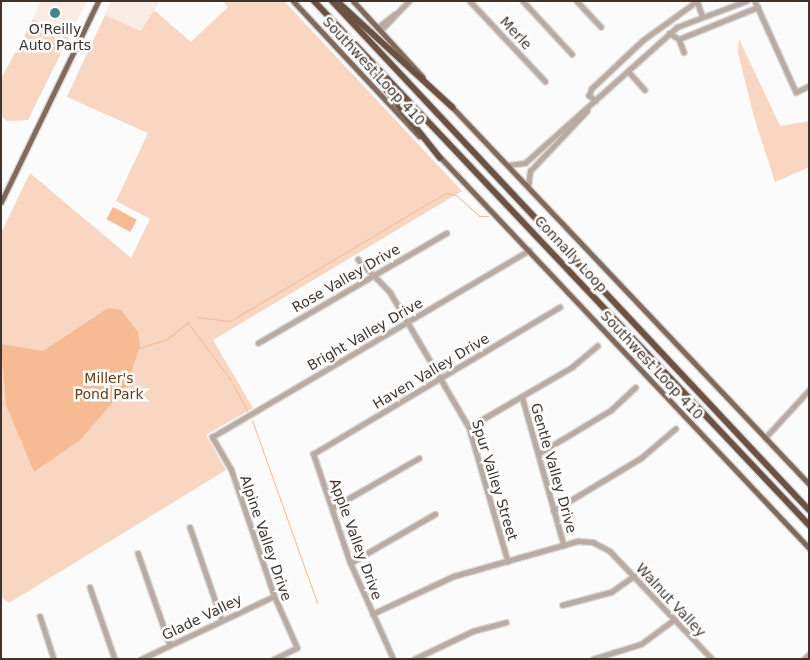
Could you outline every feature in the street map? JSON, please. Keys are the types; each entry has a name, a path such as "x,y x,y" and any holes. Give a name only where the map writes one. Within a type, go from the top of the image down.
{"highway":[{"name":"Connally Loop","path":"314,1 809,525"},
{"name":"Connally Loop","path":"332,1 809,510"},
{"path":"337,1 452,107"},
{"path":"338,26 440,158"}],"main road":[{"path":"1,202 98,1"},
{"name":"Southwest Loop 410","path":"293,1 809,548"},
{"path":"353,1 809,484"}],"street":[{"path":"379,30 409,1"},
{"name":"Merle","path":"470,1 545,81"},
{"path":"523,1 572,54"},
{"path":"577,1 601,27"},
{"path":"596,101 589,96 590,89 683,11 697,1 702,15"},
{"path":"506,165 526,163 669,33 702,15 746,1"},
{"path":"755,1 796,92 809,86"},
{"path":"679,39 758,7"},
{"path":"669,33 679,39 684,52"},
{"path":"628,71 645,90"},
{"path":"529,188 528,174 596,101"},
{"path":"548,143 553,149"},
{"name":"Rose Valley Drive","path":"258,343 446,233"},
{"name":"Bright Valley Drive","path":"212,437 529,250"},
{"name":"Spur Valley Street","path":"358,259 375,274 408,322 469,427 508,561"},
{"name":"Haven Valley Drive","path":"313,454 560,308"},
{"path":"469,427 572,367 597,346"},
{"path":"538,454 611,410 635,388"},
{"path":"765,438 809,390"},
{"name":"Gentle Valley Drive","path":"522,396 564,545"},
{"path":"553,511 641,458 675,429"},
{"name":"Alpine Valley Drive","path":"212,437 231,470 274,596 298,648 274,659"},
{"name":"Apple Valley Drive","path":"313,454 350,564 393,659"},
{"path":"332,508 419,458"},
{"path":"350,564 435,514"},
{"path":"190,527 222,620"},
{"name":"Walnut Valley","path":"372,614 454,576 564,545 592,542 614,556 712,659"},
{"path":"138,553 170,645"},
{"path":"562,606 611,592 634,576"},
{"path":"90,587 115,659"},
{"name":"Glade Valley","path":"141,659 274,596"},
{"path":"40,616 54,659"},
{"path":"593,659 640,644 674,619"},
{"path":"414,659 485,627 506,622"},
{"path":"804,659 809,654"}],"shaded area":[{"path":"40,1 87,1 70,35 33,19"},
{"path":"111,1 160,1 142,31 105,15"},
{"path":"113,207 137,220 130,232 106,219"},
{"path":"108,308 121,310 138,332 140,347 126,387 80,440 34,472 6,405 1,344 43,351"}],"green space":[{"name":"Miller's Pond Park","path":"223,1 284,1 462,191 213,340 253,408 206,435 226,470 9,603 1,597 1,233 30,173 131,258 150,219 116,201 148,133 67,97 105,15 141,31 154,10 191,42 228,7"},
{"path":"33,19 70,35 28,120 7,121 1,116 1,79"},
{"path":"739,39 780,126 809,121 809,167 775,182 754,117 738,53"}],"waterway":[{"path":"197,317 230,321 446,193 456,195 479,216 488,216"},
{"path":"139,348 167,339 189,322"},
{"path":"188,323 231,380"},
{"path":"233,384 248,412"},
{"path":"252,420 317,603"}],"place":[{"name":"O'Reilly Auto Parts","path":"55,13"}]}
